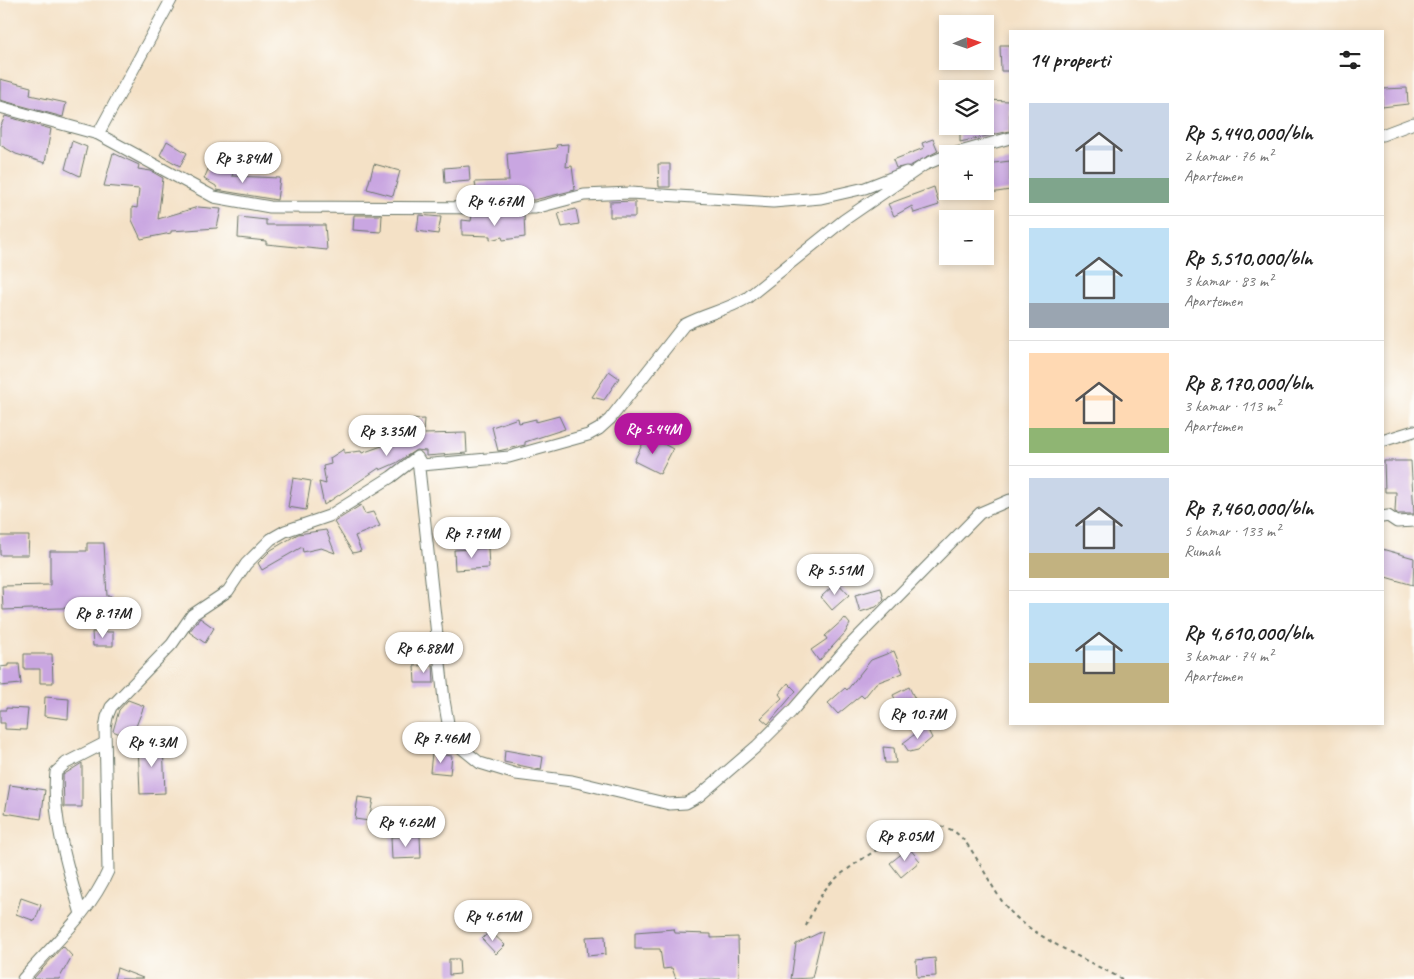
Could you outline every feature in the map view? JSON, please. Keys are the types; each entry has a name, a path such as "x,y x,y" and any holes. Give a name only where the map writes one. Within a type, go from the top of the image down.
{"street":[{"path":"98,134 171,0"},
{"path":"0,107 98,134 214,197 270,207 535,208 584,195 630,193 773,202 820,198 865,188 939,159"},
{"path":"1384,134 1414,123"},
{"path":"985,145 1009,138"},
{"path":"418,457 422,465 490,461 588,435 599,429 610,419 684,325 694,319 735,305 747,298 844,220 924,165"},
{"path":"1384,440 1414,433"},
{"path":"418,457 444,700 454,742 480,763 516,774 572,781 669,804 686,803 699,796 757,746 791,712 846,649 980,513 1009,500"},
{"path":"23,979 81,914 103,883 108,871 105,743 106,717 111,707 172,644 192,615 228,591 246,564 271,539 286,531 329,516 391,477 418,457"},
{"path":"1384,517 1388,516 1397,522 1414,521"},
{"path":"81,914 63,850 55,789 56,772 66,763 105,743"}],"path":[{"path":"806,926 818,899 839,875 910,832 925,827 939,826 954,831 965,841 996,895 1011,912 1030,928 1122,979"}],"building":[{"path":"1000,45 1009,45 1009,71 1001,71"},
{"path":"0,79 31,87 30,95 66,103 63,117 0,100"},
{"path":"1407,88 1408,104 1384,107 1384,89"},
{"path":"994,100 1009,101 1009,131 994,135"},
{"path":"5,116 51,129 45,163 16,154 0,145 0,128"},
{"path":"960,135 992,135 960,142"},
{"path":"933,139 938,151 910,166 896,168 893,160 924,148 922,143"},
{"path":"72,141 87,147 80,176 65,169"},
{"path":"167,141 187,153 180,166 160,155"},
{"path":"568,144 566,167 572,166 575,190 534,200 478,200 475,182 509,181 507,154 557,148 556,145"},
{"path":"113,153 139,165 138,169 151,171 163,178 158,219 198,207 221,209 217,228 171,231 171,233 141,239 132,220 132,207 137,208 139,189 104,186"},
{"path":"1009,161 1009,190 994,192 994,163"},
{"path":"374,164 400,171 393,196 367,189"},
{"path":"658,164 670,164 670,187 659,187"},
{"path":"210,165 234,171 232,176 280,178 277,200 217,190 216,186 204,179"},
{"path":"469,166 470,181 445,183 444,168"},
{"path":"934,187 939,205 914,213 912,206 894,216 888,204"},
{"path":"635,201 635,217 610,217 610,202"},
{"path":"576,209 579,224 562,227 558,213"},
{"path":"354,215 382,215 381,232 353,230"},
{"path":"419,215 441,217 438,234 417,231"},
{"path":"472,215 524,215 525,237 503,240 502,237 490,240 490,236 462,235 462,220 471,221"},
{"path":"239,217 266,220 266,225 325,225 327,250 266,244 266,241 238,238"},
{"path":"609,371 619,378 604,400 592,397"},
{"path":"559,416 565,429 525,442 525,445 498,451 492,427 518,418 519,423 536,419 536,422"},
{"path":"424,419 423,434 466,433 467,453 426,456 426,451 416,450 396,463 380,470 379,468 324,505 319,482 326,484 323,466 331,464 330,458 344,449 344,453 361,451 362,453 396,441 394,434 405,433 402,420"},
{"path":"647,435 673,449 660,474 634,461"},
{"path":"1384,461 1411,461 1414,514 1399,514 1395,512 1396,492 1385,492"},
{"path":"293,478 311,481 306,510 288,507"},
{"path":"361,505 365,514 373,512 380,526 355,536 361,551 353,553 334,522"},
{"path":"326,530 335,553 321,548 303,552 302,547 262,570 258,563 271,550 298,534"},
{"path":"0,536 29,536 28,555 0,555"},
{"path":"87,543 104,543 107,596 111,596 110,613 89,613 90,607 3,610 2,586 50,585 50,551 87,551"},
{"path":"488,548 489,568 455,570 454,550"},
{"path":"1384,550 1414,558 1413,585 1384,577"},
{"path":"837,582 849,595 832,610 821,597"},
{"path":"881,588 884,600 876,607 860,612 855,595"},
{"path":"200,618 214,628 205,643 189,632"},
{"path":"845,618 850,624 845,633 819,661 811,650 827,639 825,636"},
{"path":"92,632 113,632 113,646 93,646"},
{"path":"894,651 903,673 876,683 864,698 861,695 838,714 828,703 845,688 847,690 871,660"},
{"path":"24,654 52,654 53,683 40,683 40,669 24,669"},
{"path":"8,664 19,664 21,684 0,686 0,667 8,666"},
{"path":"433,665 434,683 415,683 414,666"},
{"path":"788,683 796,691 768,724 761,718 782,698 779,694"},
{"path":"909,687 918,705 902,713 893,695"},
{"path":"45,697 69,699 68,719 44,716"},
{"path":"128,700 144,706 131,739 113,731 119,710"},
{"path":"6,708 28,709 26,730 5,729 5,723 0,723 0,710 6,710"},
{"path":"926,726 932,738 918,750 909,752 903,743"},
{"path":"163,742 165,793 140,794 138,743"},
{"path":"883,747 894,748 896,763 885,763"},
{"path":"505,750 543,757 541,770 504,762"},
{"path":"432,753 452,756 450,774 430,772"},
{"path":"82,763 82,807 64,807 63,775"},
{"path":"10,785 45,790 41,819 5,813"},
{"path":"358,797 373,799 369,821 355,819"},
{"path":"420,836 421,858 392,859 391,837"},
{"path":"909,848 920,861 901,877 890,863"},
{"path":"21,898 41,905 35,921 16,914"},
{"path":"674,929 675,933 711,934 711,938 738,937 739,979 676,979 672,968 663,969 660,949 635,949 635,932"},
{"path":"490,931 505,945 496,954 482,939"},
{"path":"823,931 812,978 791,979 796,944"},
{"path":"605,936 606,954 588,956 586,937"},
{"path":"63,946 72,956 59,979 33,979"},
{"path":"935,958 936,976 917,977 916,960"},
{"path":"449,959 459,959 460,974 449,975"},
{"path":"117,968 143,978 143,979 114,979"}]}
